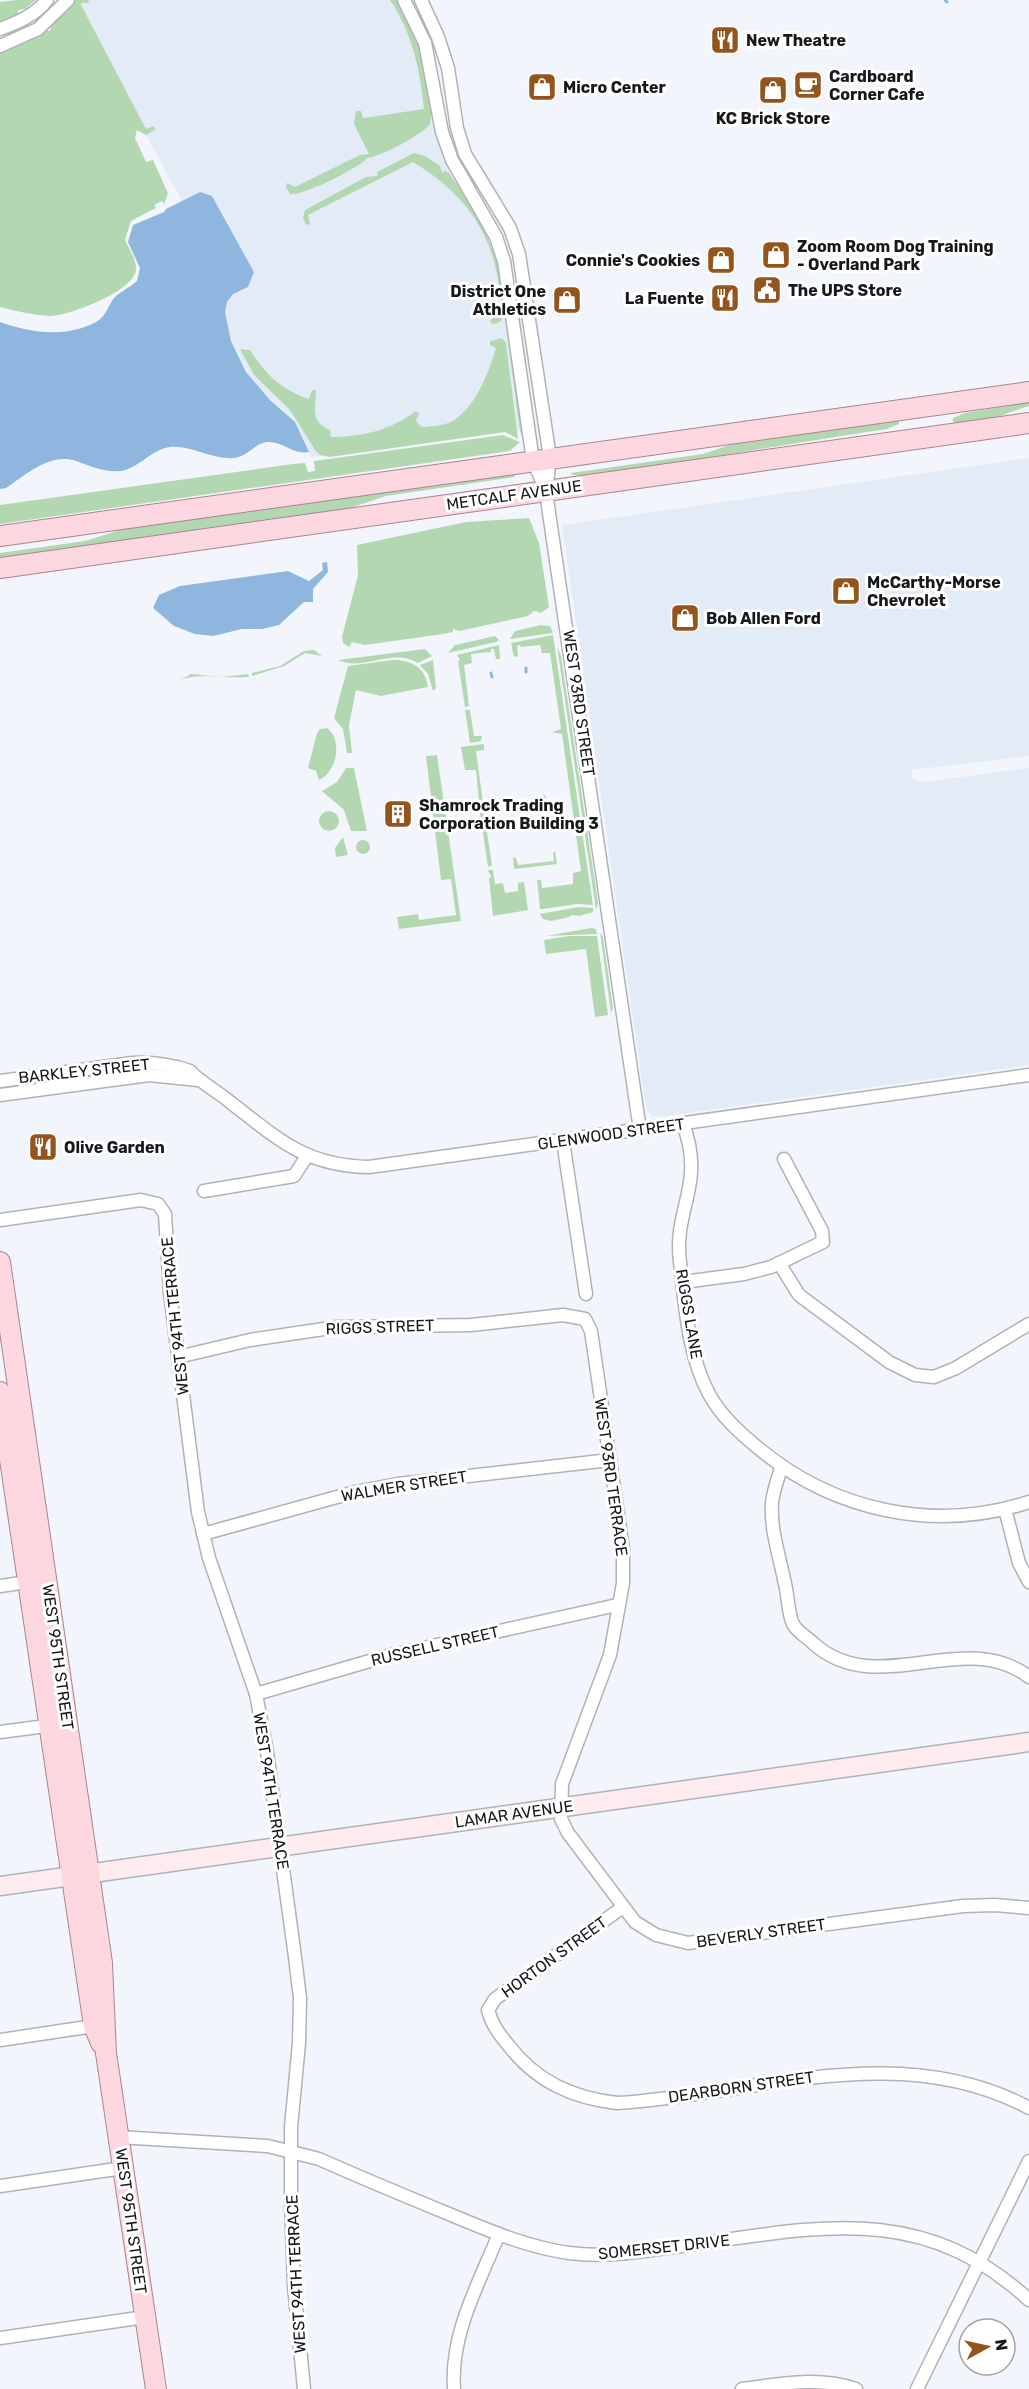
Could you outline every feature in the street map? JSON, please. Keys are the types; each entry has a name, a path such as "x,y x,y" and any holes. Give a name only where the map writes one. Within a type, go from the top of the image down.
{"main road":[{"name":"METCALF AVENUE","path":"0,536 1029,392"},
{"path":"927,406 937,435"},
{"name":"METCALF AVENUE","path":"0,568 1029,423"},
{"name":"WEST 95TH STREET","path":"0,1262 11,1438 27,1582 90,1873 106,1987 106,2053 156,2389"},
{"name":"WEST 95TH STREET","path":"0,1392 47,1579 70,1876 93,2026 106,2053"}],"street":[{"path":"0,29 19,22 42,7 47,0"},
{"path":"0,46 38,29 68,0"},
{"name":"WEST 93RD STREET","path":"404,0 422,37 432,71 442,132 464,185 496,237 504,261 542,459"},
{"name":"WEST 93RD STREET","path":"421,0 436,31 448,68 457,128 465,153 510,228 519,254 546,491 640,1130"},
{"path":"422,37 436,31"},
{"name":"BARKLEY STREET","path":"0,1081 150,1062 190,1071 198,1080 288,1146 307,1156"},
{"name":"BARKLEY STREET","path":"0,1095 149,1075 198,1080"},
{"name":"GLENWOOD STREET","path":"307,1156 331,1165 369,1167 1029,1075"},
{"name":"RIGGS LANE","path":"683,1124 691,1146 693,1170 680,1237 683,1282 694,1353 710,1394 735,1428 781,1467 836,1497 894,1513 962,1516 1005,1509 1029,1502"},
{"path":"563,1141 585,1294"},
{"path":"204,1191 294,1176 307,1156"},
{"path":"683,1282 744,1274 780,1263 823,1242 822,1231 784,1159"},
{"name":"WEST 94TH TERRACE","path":"0,1220 141,1200 158,1204 165,1214 170,1293 195,1494 209,1558 256,1694 280,1846 300,1998 291,2152 294,2286 304,2389"},
{"path":"780,1263 799,1295 889,1362 915,1375 934,1377 956,1368 1029,1324"},
{"name":"RIGGS STREET","path":"178,1357 250,1340 337,1327 471,1325 563,1315 585,1319"},
{"name":"WEST 93RD TERRACE","path":"560,1807 562,1784 610,1655 617,1605 623,1582 623,1550 610,1460 591,1331 585,1319"},
{"name":"WALMER STREET","path":"203,1534 355,1492 398,1484 610,1460"},
{"path":"781,1467 772,1503 775,1537 793,1624 816,1646 844,1662 892,1668 962,1657 990,1658 1016,1667 1029,1677"},
{"path":"1005,1509 1019,1563 1029,1582"},
{"path":"0,1586 47,1579"},
{"name":"RUSSELL STREET","path":"256,1694 387,1656 617,1605"},
{"path":"0,1732 58,1724"},
{"name":"LAMAR AVENUE","path":"0,1886 1029,1742"},
{"name":"BEVERLY STREET","path":"560,1807 561,1819 568,1833 623,1907 646,1930 672,1941 688,1943 963,1906 994,1905 1029,1908"},
{"name":"HORTON STREET","path":"488,2010 495,1999 623,1907"},
{"name":"DEARBORN STREET","path":"488,2010 491,2024 516,2055 539,2076 569,2093 593,2100 640,2102 813,2077 858,2073 895,2073 962,2084 1029,2108"},
{"path":"0,2040 93,2026"},
{"name":"SOMERSET DRIVE","path":"118,2137 268,2146 319,2159 499,2234 534,2246 599,2255 792,2231 861,2227 919,2236 979,2262 1014,2286 1029,2300"},
{"path":"917,2389 1029,2161"},
{"path":"0,2186 123,2169"},
{"path":"454,2389 455,2357 460,2332 499,2234"},
{"path":"0,2338 145,2317"},
{"path":"742,2389 804,2381 843,2384 856,2389"}],"shaded area":[{"path":"75,0 397,0 427,77 432,117 439,145 452,177 483,223 500,272 522,430 311,457 295,422 253,382 231,341 225,312 227,302 233,294 248,287 254,272 212,196 200,192 182,201 74,2"},
{"path":"1029,458 1029,756 911,770 913,779 923,782 1029,768 1029,1065 652,1116 646,1108 562,525"}],"green space":[{"path":"36,0 25,9 18,10 18,14 0,22 0,2"},
{"path":"75,0 89,0 88,3 81,3 81,5 146,129 153,126 156,129 146,135 137,130 135,138 146,162 153,160 168,193 164,204 162,201 154,205 156,208 131,221 125,240 136,266 133,278 113,294 99,301 71,312 50,316 0,307 0,52 22,44 46,30 50,31 52,25"},
{"path":"390,0 397,0 404,12 424,60 431,94 430,124 409,140 367,158 331,180 306,191 290,194 286,187 287,183 295,187 360,155 369,154 354,124 356,111 361,111 363,118 424,109 414,52 404,25"},
{"path":"414,153 425,156 440,166 442,173 445,171 449,173 484,229 500,274 505,311 500,322 493,324 490,321 493,317 501,317 500,291 496,268 480,226 452,191 413,162 308,215 310,224 306,225 303,217 305,210 366,177 378,176 377,172"},
{"path":"502,338 506,343 518,439 505,432 330,457 320,455 315,450 290,410 254,375 240,349 250,350 268,374 300,396 309,399 312,390 316,390 316,418 330,430 331,437 343,437 386,428 416,411 419,414 416,421 422,427 451,422 469,406 485,378 496,348 490,345 490,341"},
{"path":"508,342 511,349 522,437 520,431"},
{"path":"1029,402 1029,406 982,422 962,424 953,422 953,418 965,413"},
{"path":"899,419 899,424 887,429 586,476 571,473 703,454 738,442"},
{"path":"503,435 520,442 510,451 0,524 0,505 293,464 305,463 308,472 315,471 314,461"},
{"path":"502,474 515,475 515,477 386,496 344,510 0,560 0,553 85,541 133,526"},
{"path":"529,518 539,543 549,607 541,613 534,611 528,616 459,631 453,629 453,632 443,634 365,645 352,642 349,647 343,643 342,637 358,575 357,545 466,522"},
{"path":"541,625 550,626 553,633 510,639 515,631"},
{"path":"553,635 593,905 577,904 540,909 537,880 541,880 542,888 573,884 573,873 581,871 562,734 552,732 561,729 550,653 542,653 540,645 521,647 520,645 517,646 518,656 514,657 511,643"},
{"path":"495,636 499,640 496,642 448,653 455,645"},
{"path":"499,645 500,659 496,659 494,649 491,649 491,652 471,654 472,663 464,665 469,706 465,707 458,661 460,660 457,655"},
{"path":"557,646 561,656 598,903 596,910"},
{"path":"425,649 432,656 418,663 398,657 358,663 338,660"},
{"path":"314,650 322,656 305,653 284,666 252,676 252,673 280,666 304,651"},
{"path":"392,660 405,661 416,666 427,680 428,687 381,696 356,690 349,725 352,753 347,753 343,729 334,718 348,666"},
{"path":"433,660 436,688 433,691 428,674 420,665"},
{"path":"191,674 218,677 202,676 179,681"},
{"path":"248,674 249,677 241,677 223,677"},
{"path":"465,710 470,710 474,736 482,736 481,741 470,743"},
{"path":"327,728 335,740 336,756 330,770 319,780 316,771 308,768 317,733 320,729"},
{"path":"484,744 484,750 476,751 484,810 480,811 476,770 465,770 461,747"},
{"path":"437,755 461,921 399,929 397,917 418,914 419,920 456,915 451,879 441,880 426,756"},
{"path":"346,768 354,768 367,831 351,831 344,810 322,791 337,782"},
{"path":"329,811 336,814 339,821 336,828 329,831 322,828 319,821 322,814"},
{"path":"480,813 484,813 492,865 488,867"},
{"path":"343,837 348,855 336,857 335,848"},
{"path":"363,840 368,842 370,847 368,852 363,854 358,852 356,847 358,842"},
{"path":"555,851 557,864 514,869 513,857 516,858 518,865 554,861"},
{"path":"488,870 493,870 495,884 503,883 505,893 518,891 518,883 524,882 528,910 493,916 489,878 491,877"},
{"path":"579,907 593,908 593,912 551,921 543,919 540,914"},
{"path":"596,929 597,934 546,936"},
{"path":"600,932 603,938 613,1008 611,1013"},
{"path":"569,936 597,936 608,1015 595,1017 586,949 546,954 544,940"}],"water":[{"path":"200,192 212,196 254,272 248,287 233,294 227,302 225,312 231,341 246,372 270,400 295,422 309,452 299,452 275,443 265,442 244,455 226,458 186,448 170,447 163,448 134,466 121,471 98,469 67,459 57,460 39,466 6,488 0,489 0,322 23,329 60,332 96,322 104,315 114,298 137,281 140,268 128,242 133,225 164,212"},
{"path":"327,562 328,572 313,589 313,602 304,602 279,625 262,629 242,629 213,636 195,634 174,626 153,608 159,595 180,586 288,571 309,581 323,570 322,563"}],"waterway":[{"path":"491,673 492,677"},
{"path":"544,797 545,801"}],"place":[{"name":"New Theatre","path":"725,40"},
{"name":"Cardboard Corner Cafe","path":"808,85"},
{"name":"Micro Center","path":"542,87"},
{"name":"KC Brick Store","path":"773,90"},
{"name":"Zoom Room Dog Training - Overland Park","path":"776,255"},
{"name":"Connie's Cookies","path":"721,260"},
{"name":"The UPS Store","path":"767,290"},
{"name":"La Fuente","path":"725,298"},
{"name":"District One Athletics","path":"567,300"},
{"name":"McCarthy-Morse Chevrolet","path":"846,591"},
{"name":"Bob Allen Ford","path":"685,618"},
{"name":"Shamrock Trading Corporation Building 3","path":"398,814"},
{"name":"Olive Garden","path":"43,1147"}]}
